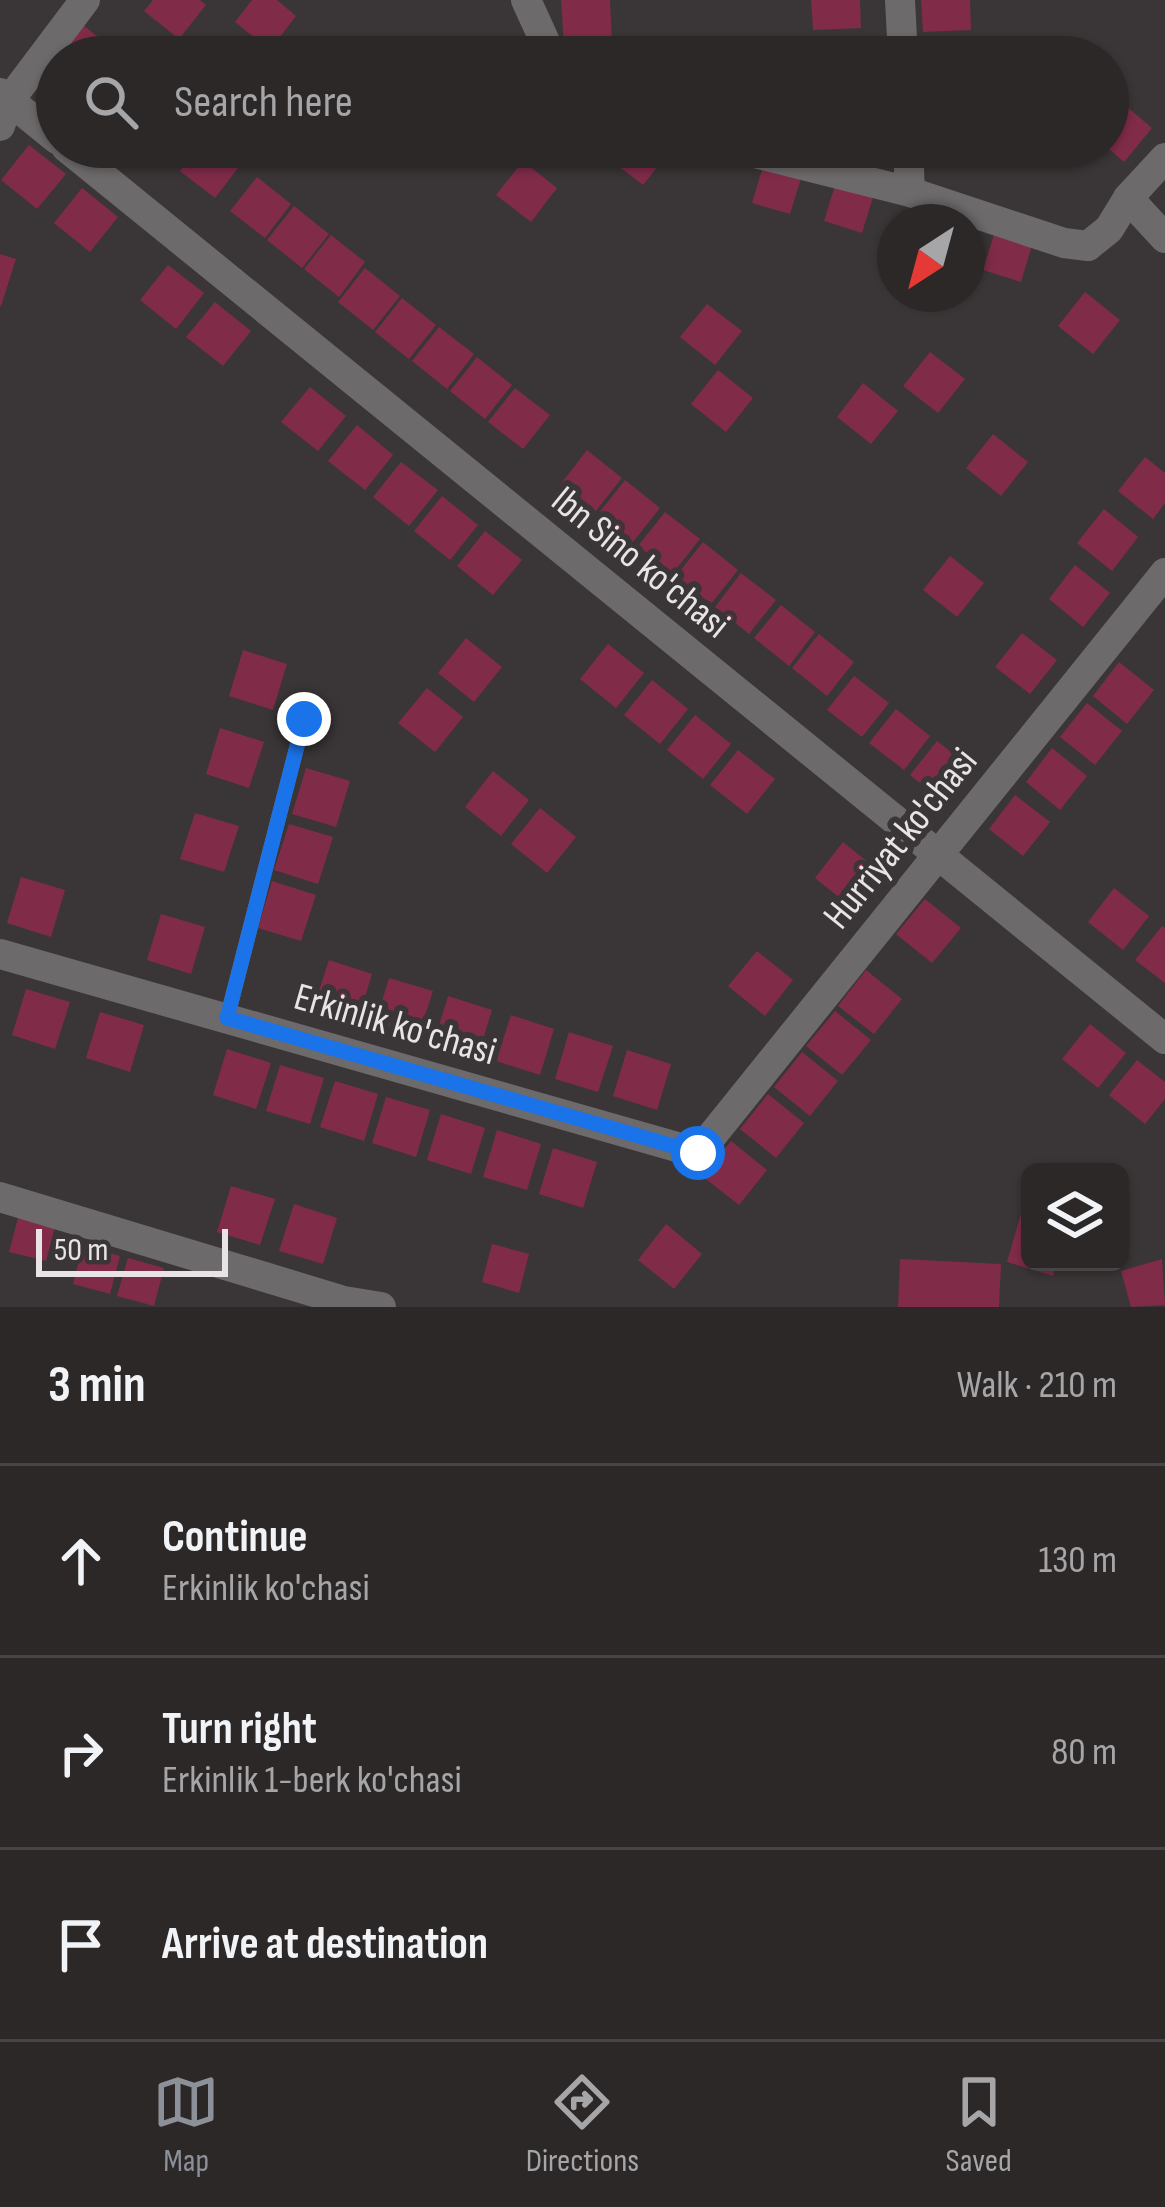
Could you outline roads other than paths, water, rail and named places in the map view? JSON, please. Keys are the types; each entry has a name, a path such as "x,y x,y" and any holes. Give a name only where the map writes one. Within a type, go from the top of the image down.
{"street":[{"path":"58,36 86,0"},
{"path":"526,0 542,36"},
{"path":"900,0 902,36"},
{"path":"36,64 3,106 36,127"},
{"path":"816,168 910,191 1064,243 1088,246 1109,229 1127,198 1165,158"},
{"name":"Ibn Sino ko'chasi","path":"92,168 1165,1040"},
{"path":"909,168 910,191"},
{"path":"1127,198 1165,238"},
{"name":"Hurriyat ko'chasi","path":"698,1153 1163,579"},
{"name":"Erkinlik ko'chasi","path":"0,954 698,1153"},
{"path":"0,1197 344,1301 381,1307"}],"lane":[{"path":"227,1018 304,719"}]}
